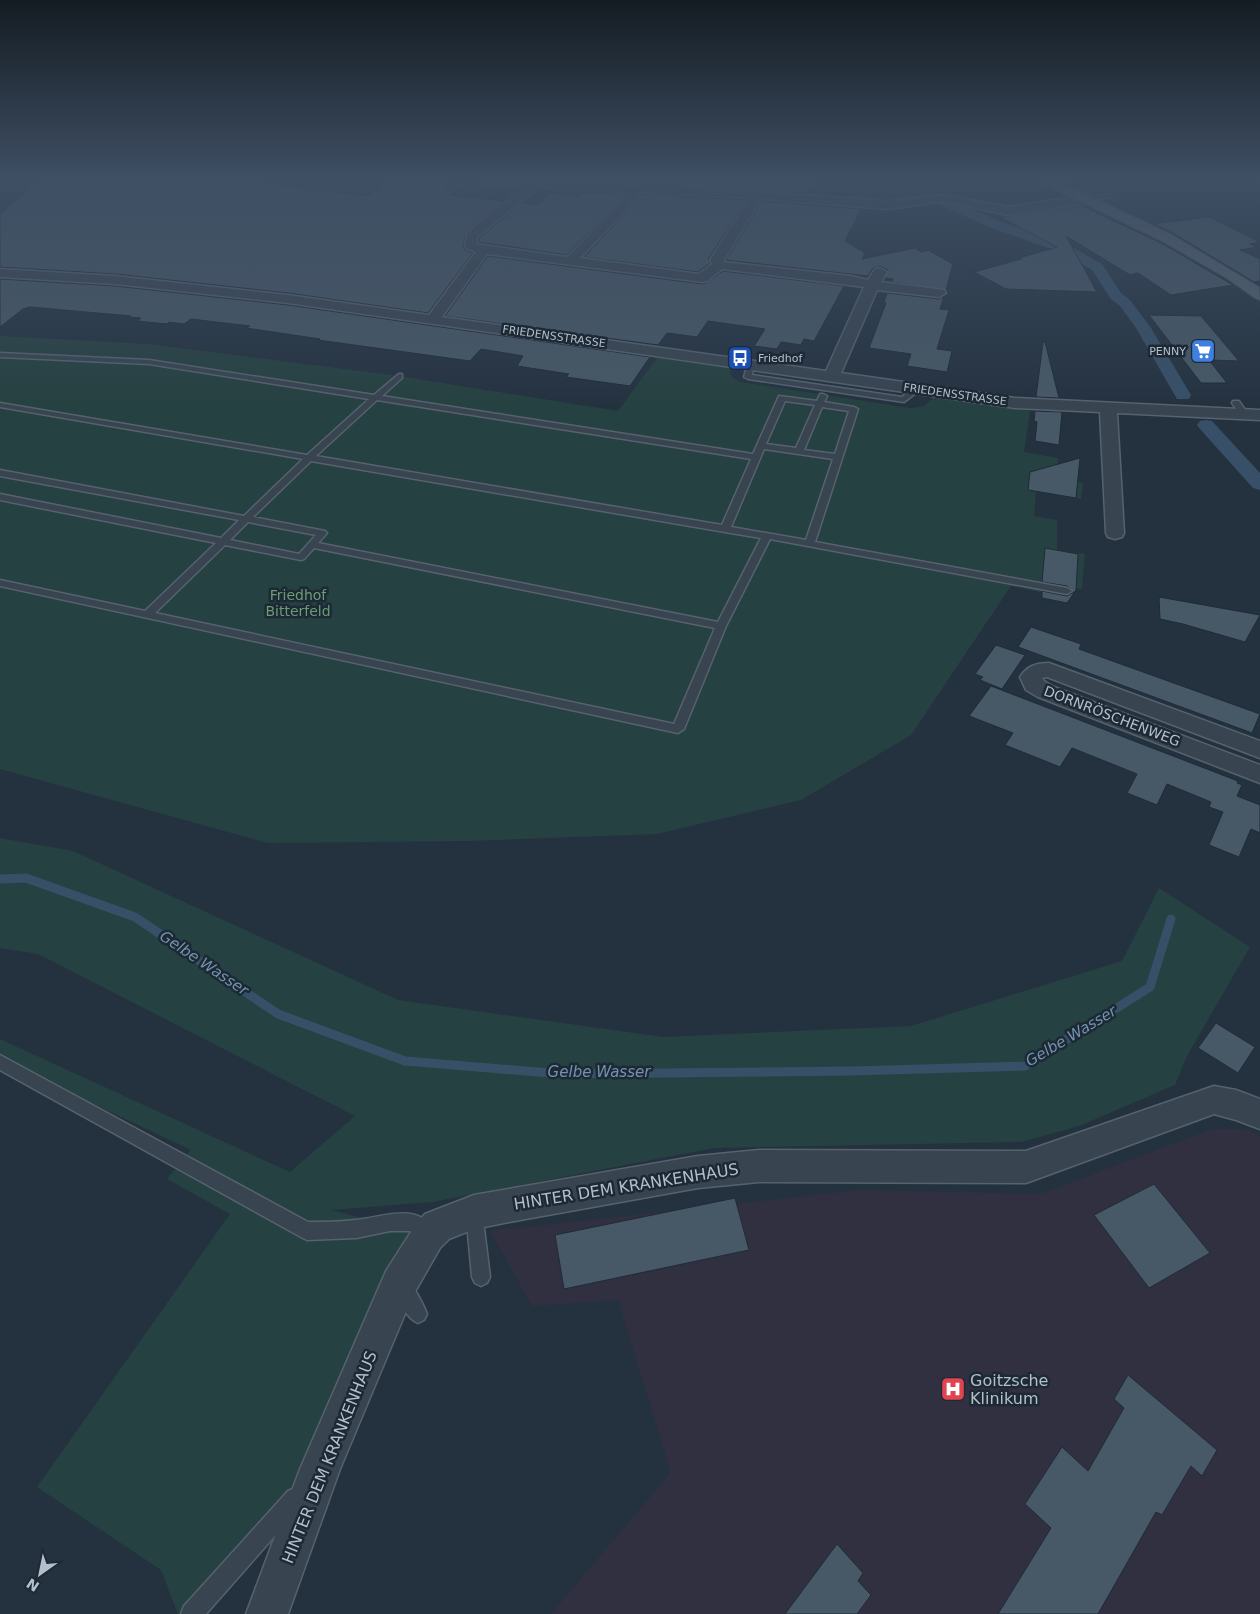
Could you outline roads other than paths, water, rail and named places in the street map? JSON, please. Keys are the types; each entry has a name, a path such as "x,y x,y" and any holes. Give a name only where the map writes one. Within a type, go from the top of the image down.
{"main road":[{"path":"1200,256 1249,286 1260,295"}],"street":[{"path":"433,319 479,256"},
{"path":"529,256 702,278 719,264 939,293"},
{"path":"569,262 575,256"},
{"path":"719,256 717,260 719,264"},
{"path":"831,378 872,285 881,270"},
{"name":"FRIEDENSSTRASSE","path":"0,273 72,276 182,286 433,319 744,363 831,378 917,388 1015,403 1220,413 1247,411"},
{"name":"FRIEDENSSTRASSE","path":"831,378 953,386 1060,396 1199,403 1220,413"},
{"path":"1108,408 1110,416 1115,533"},
{"name":"DORNRÖSCHENWEG","path":"1260,750 1049,670 1034,672 1031,677 1034,685 1046,692 1260,774"},
{"name":"HINTER DEM KRANKENHAUS","path":"267,1614 320,1469 399,1284 428,1236 437,1226 474,1212 698,1172 759,1166 1026,1167 1214,1100 1236,1105 1260,1114"}],"lane":[{"path":"0,355 149,362 756,457"},
{"path":"744,363 750,370 748,376 789,383 831,378 861,393 904,400 917,388"},
{"path":"146,616 309,458 398,376"},
{"path":"799,451 831,378"},
{"path":"725,528 789,383"},
{"path":"810,544 854,409 861,393"},
{"path":"782,398 854,409"},
{"path":"0,404 725,528 1067,591"},
{"path":"761,446 838,457"},
{"path":"0,472 245,520 322,533 301,556 0,497"},
{"path":"0,583 146,616 678,729 721,626 767,536"},
{"path":"312,545 721,626"},
{"path":"0,1062 307,1231 356,1229 390,1222 413,1222 428,1236"},
{"path":"474,1212 481,1277"},
{"path":"399,1284 418,1314"},
{"path":"192,1614 320,1469"}],"waterway":[{"name":"Gelbe Wasser","path":"1081,256 1097,267 1116,296 1125,303 1143,328 1183,395"},
{"path":"1206,425 1260,484"},
{"name":"Gelbe Wasser","path":"0,879 26,878 135,917 278,1014 405,1061 561,1074 852,1071 1025,1066 1150,987 1171,919"}],"place":[{"name":"PENNY","path":"1203,351"},
{"name":"Friedhof","path":"740,358"},
{"name":"Goitzsche Klinikum","path":"953,1389"}],"park label":[{"name":"Friedhof Bitterfeld","path":"298,604"}]}
